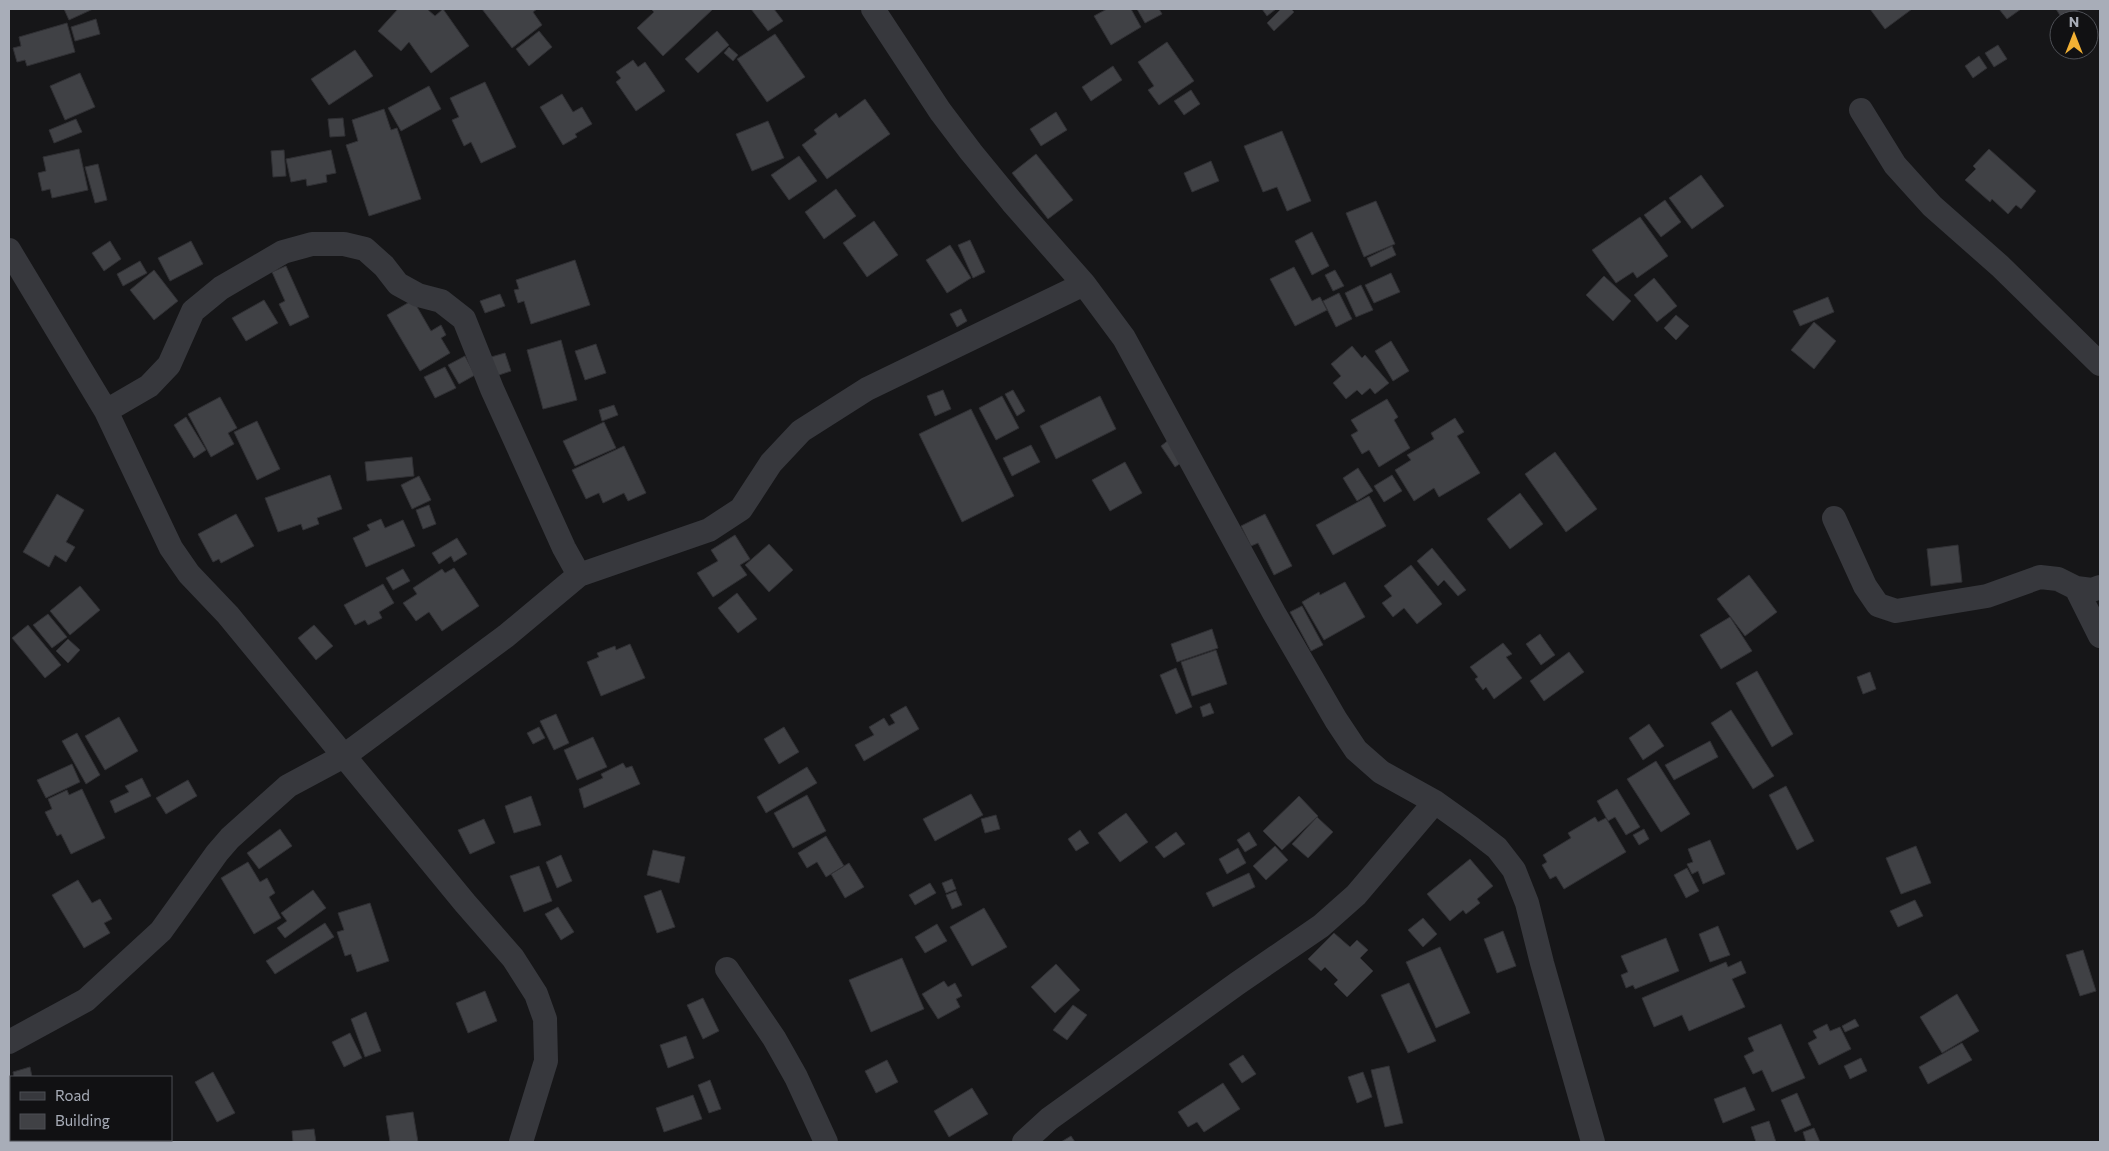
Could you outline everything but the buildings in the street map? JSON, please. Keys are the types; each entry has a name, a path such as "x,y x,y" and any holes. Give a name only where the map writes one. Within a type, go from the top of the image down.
{"street":[{"path":"873,9 940,111 971,152 1084,284 1124,338 1274,612 1336,720 1356,750 1381,772 1436,802 1497,848 1514,870 1527,904 1593,1142"},
{"path":"1861,110 1895,165 1932,206 2000,266 2100,364"},
{"path":"106,411 149,386 169,365 193,311 221,288 283,252 312,244 344,244 365,249 384,266 398,284 418,295 442,301 464,319 511,432 564,548 579,576"},
{"path":"9,250 106,411 171,548 189,574 228,615 465,903 513,958 536,994 546,1019 546,1061 521,1142"},
{"path":"9,1042 86,1000 161,931 217,853 230,838 288,786 344,756 506,636 579,576 709,530 741,509 771,463 801,431 867,389 1084,284"},
{"path":"1834,518 1865,586 1878,605 1896,611 1987,596 2040,577 2058,579 2076,588 2092,590 2100,587"},
{"path":"2076,588 2100,636"},
{"path":"1024,1142 1057,1113 1321,926 1356,896 1436,802"},
{"path":"727,970 774,1038 796,1077 826,1142"}]}
